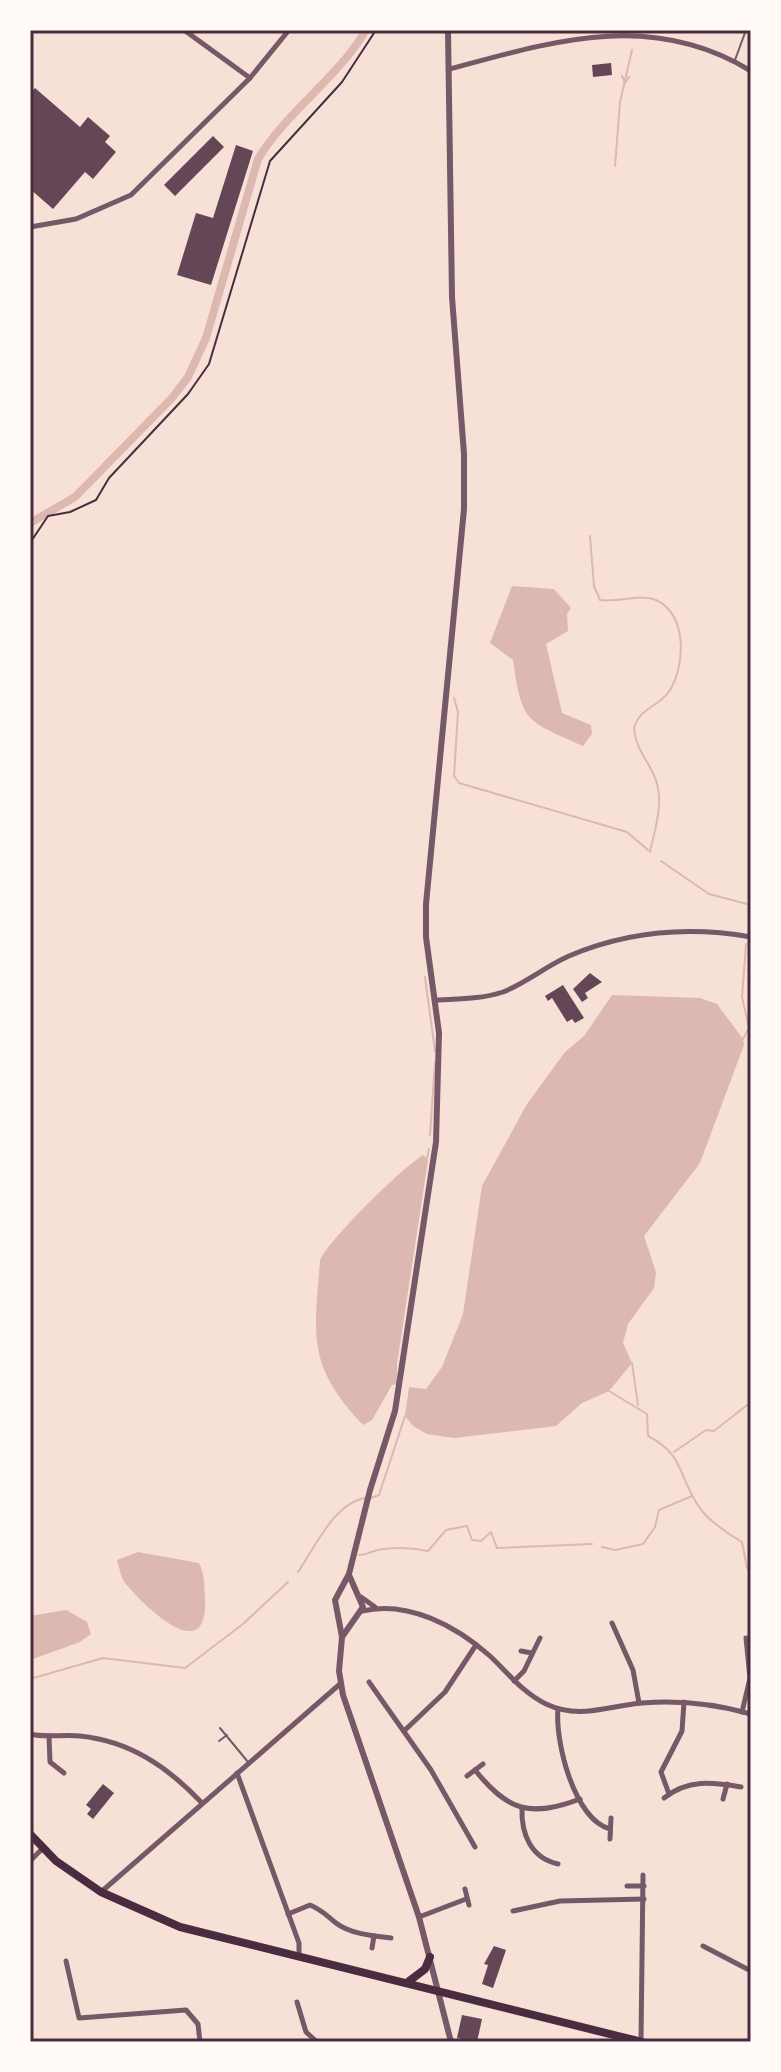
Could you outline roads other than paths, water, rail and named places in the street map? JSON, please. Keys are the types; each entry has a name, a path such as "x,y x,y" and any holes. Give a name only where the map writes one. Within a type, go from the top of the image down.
{"highway":[{"path":"30,1834 56,1861 101,1892 180,1927 641,2042"},
{"path":"407,1982 425,1969 430,1957"}],"street":[{"path":"184,30 250,78"},
{"path":"30,227 76,219 131,195 250,78 289,30"},
{"path":"448,30 452,297 464,454 464,509 426,904 440,1096 399,1392 366,1502 349,1574 335,1605 342,1637 340,1684 380,1811 419,1917 451,2042"},
{"path":"450,69 560,39 587,36 658,38 735,61 751,71"},
{"path":"435,1000 505,991 568,956 638,935 698,931 751,937"},
{"path":"349,1574 359,1595 362,1611"},
{"path":"342,1592 359,1595 375,1607 435,1619 476,1645 528,1693 558,1709 587,1713 639,1703 684,1702 751,1714"},
{"path":"342,1637 355,1617 375,1607"},
{"path":"339,1614 355,1617"},
{"path":"612,1623 633,1670 639,1703"},
{"path":"514,1681 540,1638"},
{"path":"742,1712 750,1678 746,1638"},
{"path":"404,1731 445,1692 476,1645"},
{"path":"611,1651 621,1645"},
{"path":"521,1651 532,1653"},
{"path":"735,1657 746,1654"},
{"path":"369,1682 476,1842"},
{"path":"374,1688 381,1683"},
{"path":"101,1892 340,1684"},
{"path":"684,1702 682,1731 661,1772 666,1796 691,1784 741,1787"},
{"path":"558,1709 558,1741 580,1799 594,1822 610,1829"},
{"path":"30,1734 104,1739 130,1749 155,1760 202,1803"},
{"path":"49,1736 50,1762 64,1773"},
{"path":"467,1776 483,1764"},
{"path":"475,1770 496,1794 522,1808 541,1810 580,1799"},
{"path":"236,1773 299,1943 299,1957"},
{"path":"723,1799 727,1784"},
{"path":"522,1808 525,1838 544,1861 558,1864"},
{"path":"610,1839 611,1818"},
{"path":"30,1861 43,1848"},
{"path":"541,1870 544,1861"},
{"path":"641,2042 643,1875"},
{"path":"627,1886 644,1886"},
{"path":"419,1917 468,1902 465,1889"},
{"path":"513,1911 560,1901 644,1899"},
{"path":"288,1914 310,1905 324,1910 336,1924 391,1938"},
{"path":"525,1908 529,1918"},
{"path":"372,1948 374,1936"},
{"path":"703,1946 751,1971"},
{"path":"708,1959 711,1951"},
{"path":"66,1961 79,2018 186,2010 198,2024 200,2042"},
{"path":"297,2002 306,2032 317,2042"},
{"path":"301,2016 311,2013"}],"lane":[{"path":"735,61 746,30"},
{"path":"220,1728 248,1763"},
{"path":"219,1741 227,1735"}],"waterway":[{"path":"30,523 75,497 172,398 188,377 206,338 258,159 283,125 341,64 366,30"},
{"path":"615,166 620,102 632,50"},
{"path":"622,76 625,83 629,77"},
{"path":"590,536 594,586 600,600 643,597 656,600 667,607 679,630 680,657 674,683 664,698 640,716 634,728 638,746 653,773 659,793 650,852"},
{"path":"454,698 458,712 454,776 459,783 627,832 648,850"},
{"path":"661,861 709,894 751,905"},
{"path":"743,1039 749,1028 742,997 746,944"},
{"path":"425,977 435,1051"},
{"path":"430,1135 435,1062"},
{"path":"427,1158 429,1149"},
{"path":"632,1363 638,1405"},
{"path":"609,1391 647,1414 648,1436 669,1451 702,1511 720,1528 742,1542 747,1568 751,1570"},
{"path":"674,1452 706,1430 714,1431 751,1402"},
{"path":"371,1498 379,1495 405,1416"},
{"path":"602,1547 615,1550 643,1544 655,1527 659,1510 692,1496"},
{"path":"298,1572 334,1518 344,1508 365,1498"},
{"path":"359,1555 396,1548 428,1551 446,1530 467,1526 472,1540 481,1541 491,1532 497,1548 592,1544"},
{"path":"30,1679 103,1658 185,1668 243,1624 288,1582"}]}
